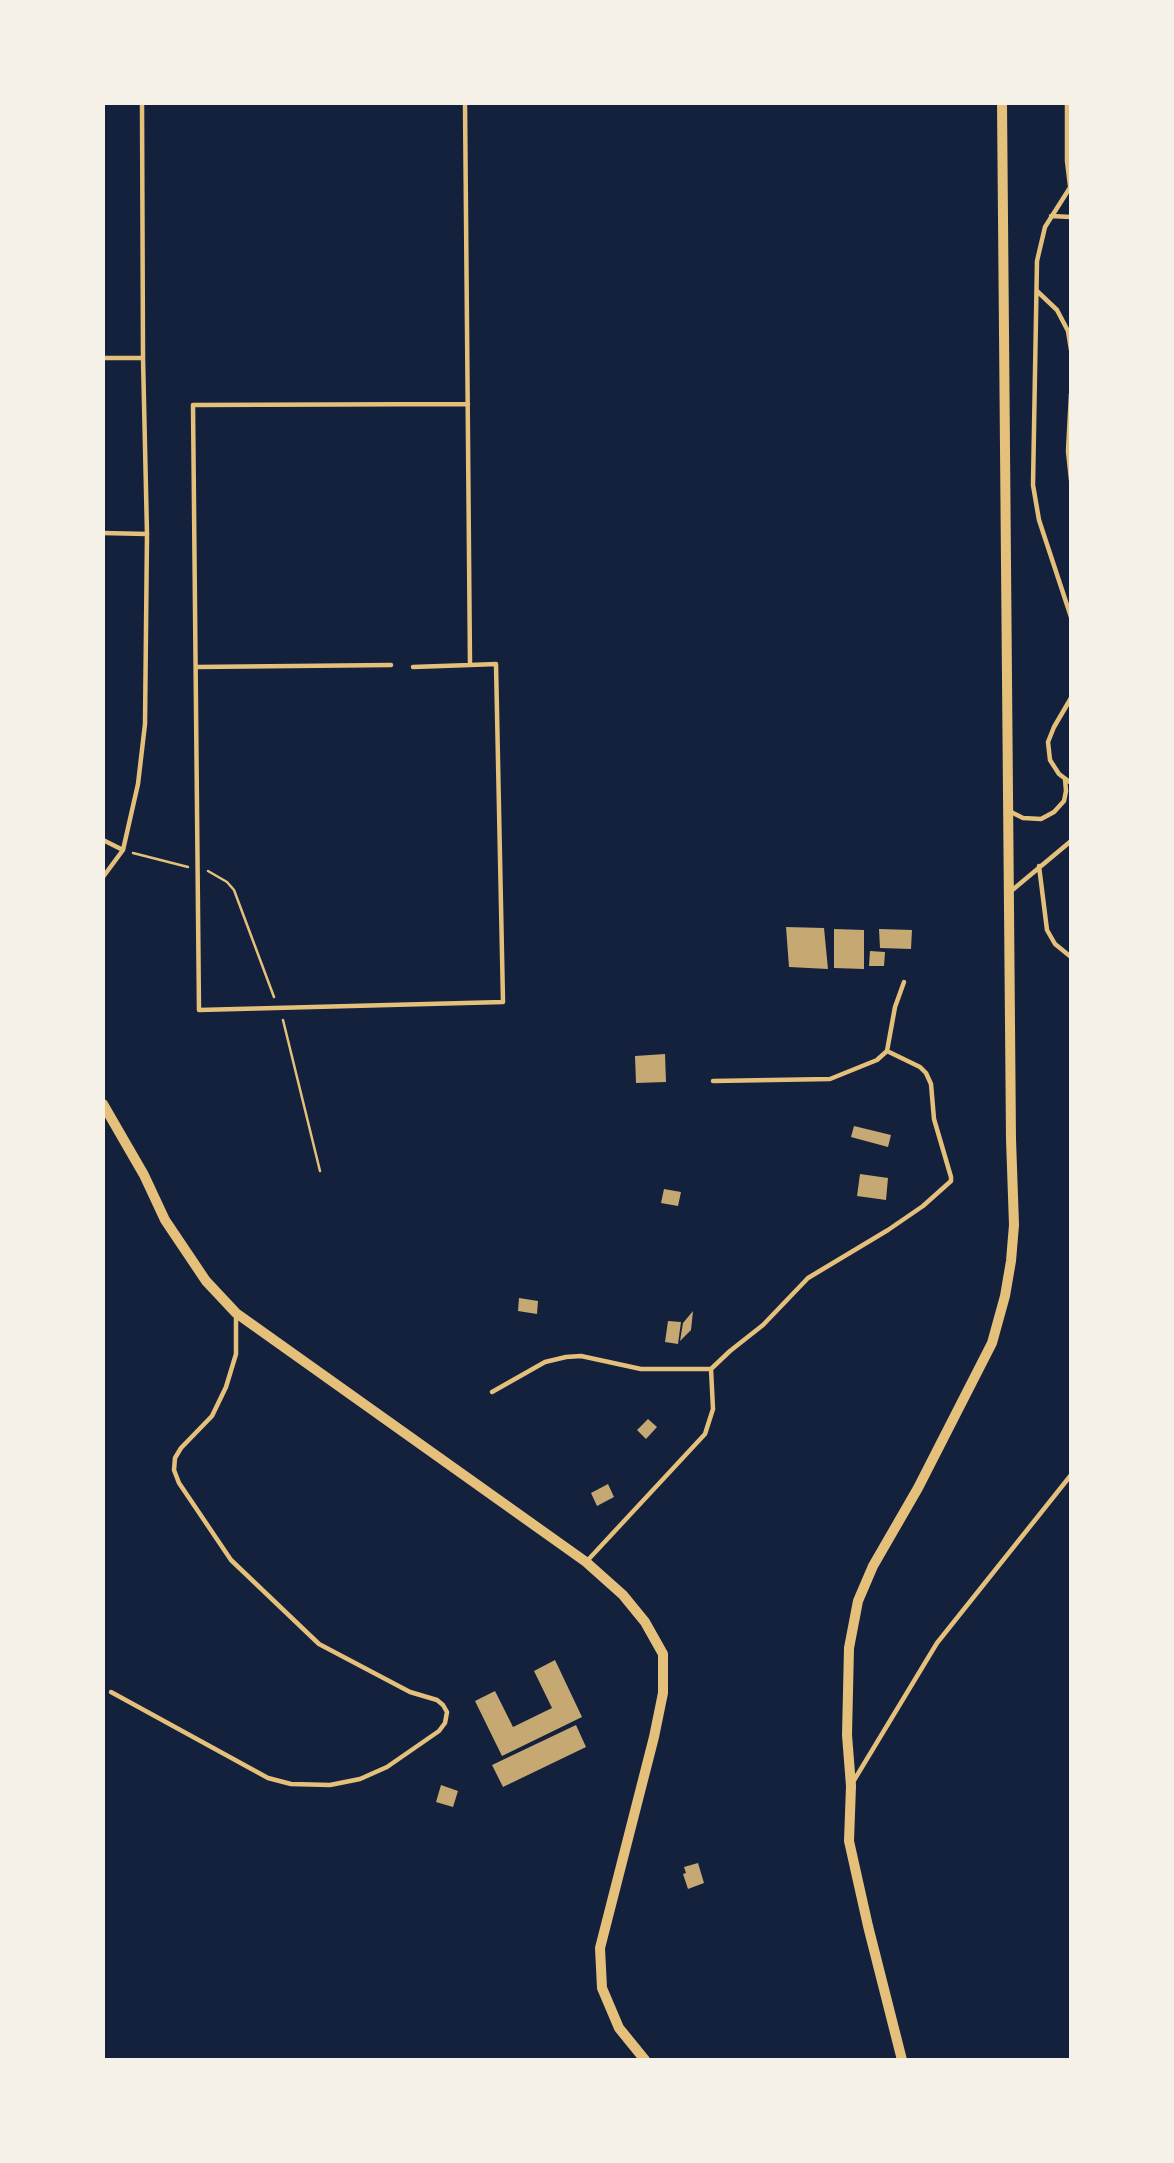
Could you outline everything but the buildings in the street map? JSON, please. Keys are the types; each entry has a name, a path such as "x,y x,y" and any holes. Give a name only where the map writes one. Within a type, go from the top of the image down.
{"street":[{"path":"902,2060 867,1926 849,1841 851,1786 846,1735 849,1648 858,1601 873,1566 918,1488 992,1343 1011,1261 1014,1225 1002,103"},
{"path":"103,1104 144,1175 165,1220 206,1281 236,1313 586,1562 623,1595 645,1622 663,1654 663,1693 600,1948 602,1988 619,2028 645,2060"}],"lane":[{"path":"103,877 123,850 138,784 145,724 147,534 142,103"},
{"path":"465,103 470,665"},
{"path":"1067,103 1070,186 1045,227 1037,261 1033,485 1039,520 1071,617"},
{"path":"1050,216 1071,217"},
{"path":"1037,290 1057,310 1068,331 1071,350"},
{"path":"103,358 143,358"},
{"path":"1071,394 1068,451 1071,480"},
{"path":"413,667 496,664 503,1002 199,1010 193,405 468,404"},
{"path":"103,533 147,534"},
{"path":"196,667 391,665"},
{"path":"1071,698 1048,742 1050,760 1059,774 1071,783"},
{"path":"1008,811 1029,819 1041,819 1054,812 1063,801 1065,779"},
{"path":"103,840 123,850"},
{"path":"1010,892 1071,841"},
{"path":"1039,866 1046,930 1055,944 1071,957"},
{"path":"713,1081 830,1079 877,1060 887,1051 895,1007 904,982"},
{"path":"492,1392 545,1362 566,1357 581,1356 641,1369 710,1369 763,1325 808,1278 923,1206 951,1181 934,1119 931,1084 920,1067 887,1051"},
{"path":"111,1692 268,1778 291,1784 330,1785 360,1779 387,1767 439,1731 445,1723 447,1712 437,1700 410,1692 319,1644 231,1560 179,1483 174,1470 175,1458 181,1448 212,1416 226,1387 236,1354 236,1313"},
{"path":"586,1562 705,1434 713,1409 710,1369"},
{"path":"851,1786 937,1643 1071,1475"}],"path":[{"path":"123,850 212,873 228,882 234,890 274,997"},
{"path":"279,1010 320,1171"}]}
